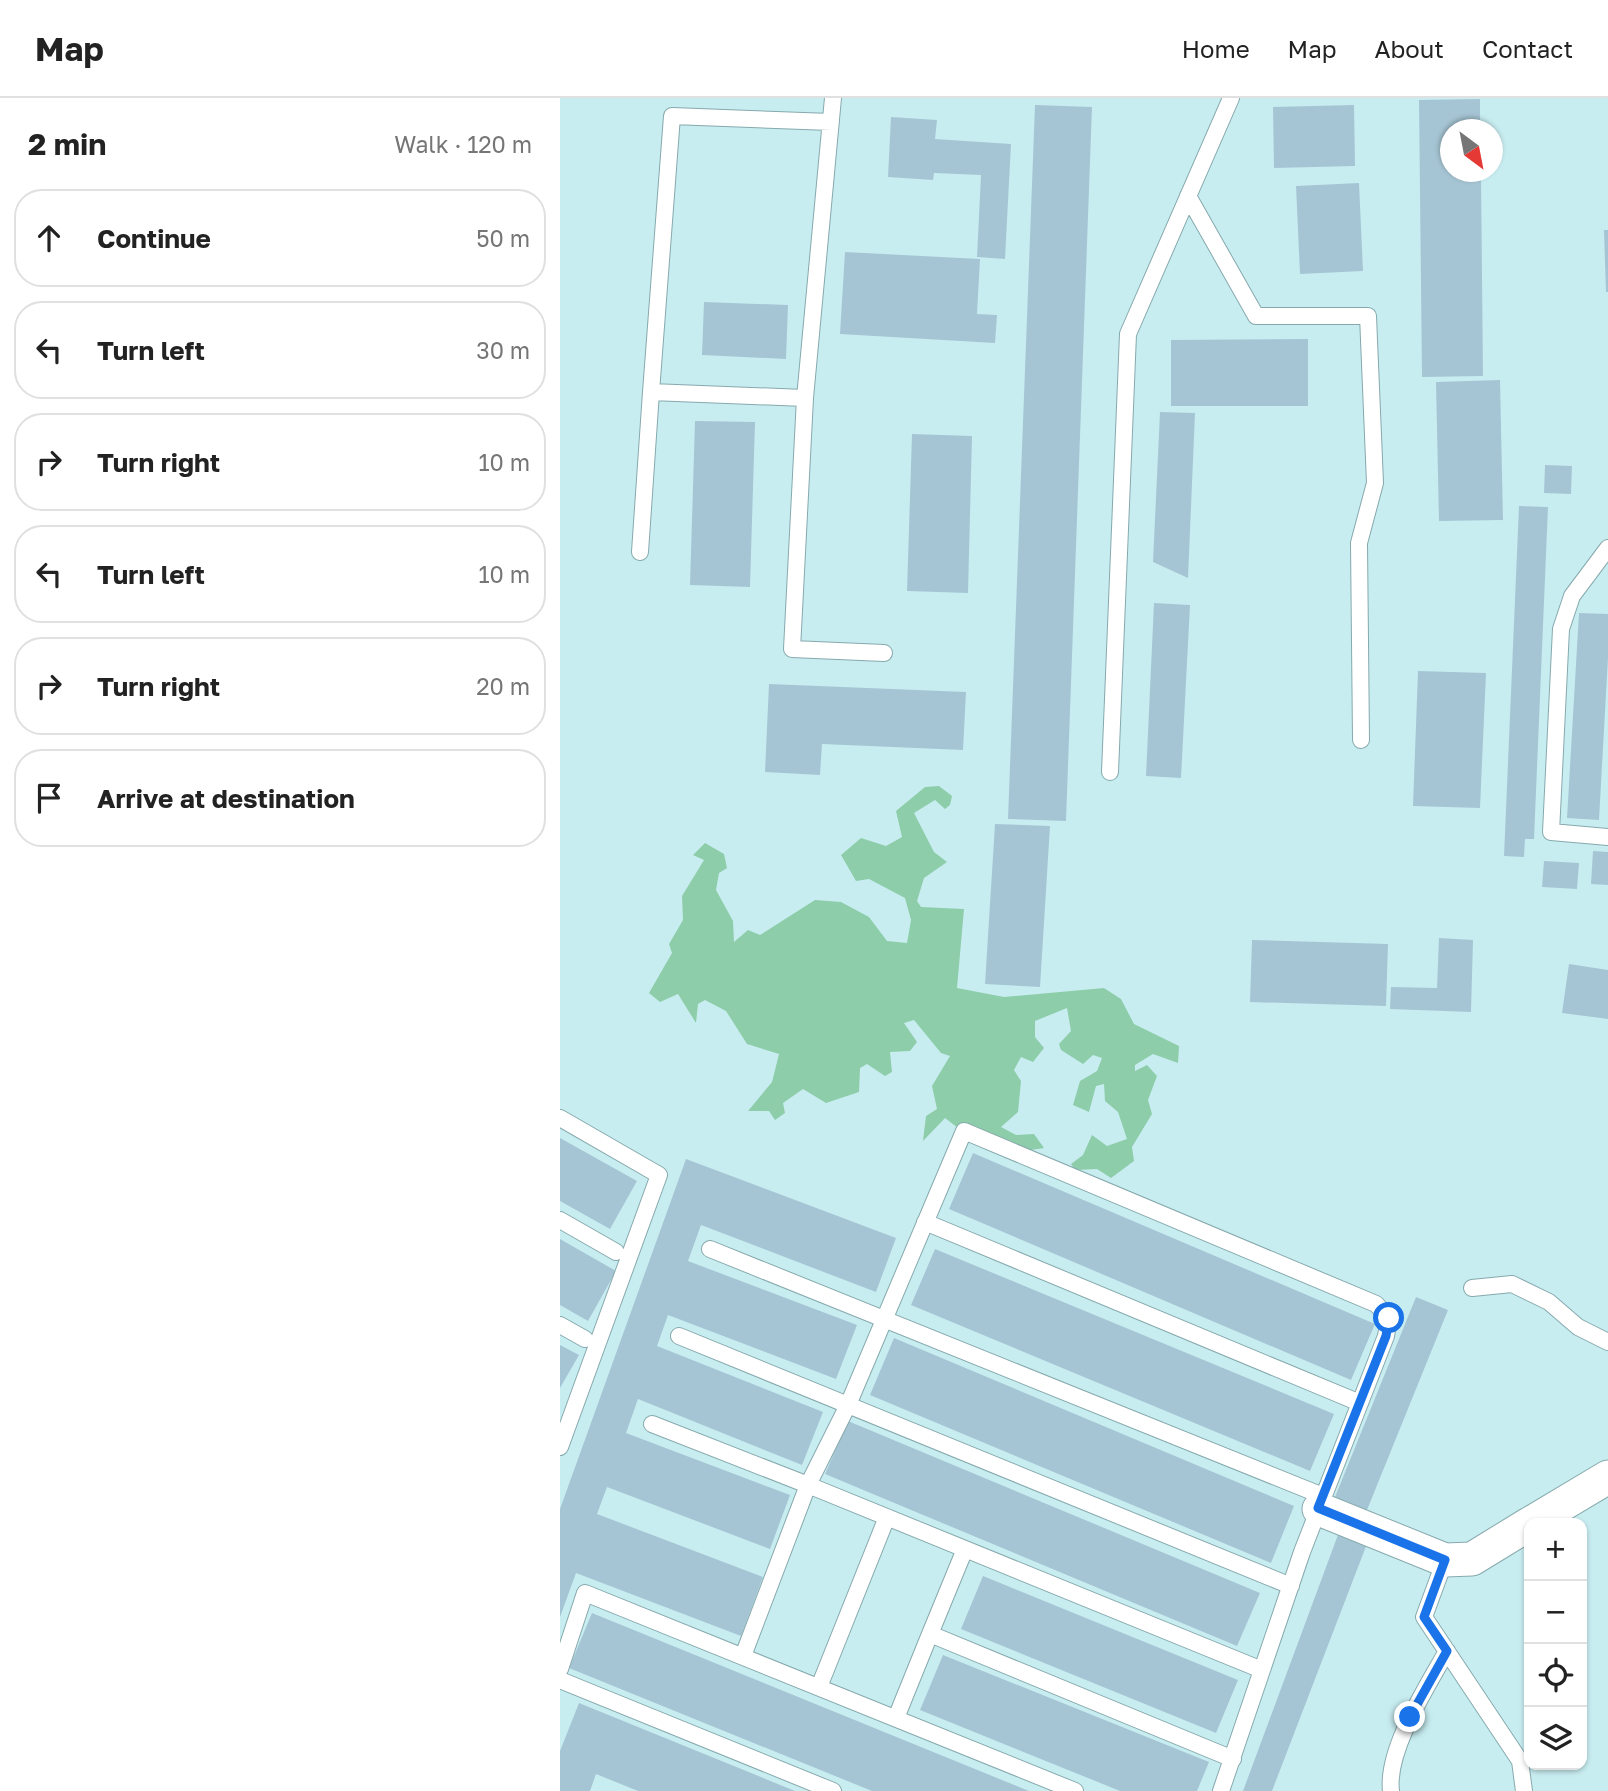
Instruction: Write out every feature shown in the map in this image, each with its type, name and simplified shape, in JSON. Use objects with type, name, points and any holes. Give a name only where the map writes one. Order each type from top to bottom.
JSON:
[{"type":"street","points":[[1540,1518],[1608,1477]]},
{"type":"street","points":[[1321,1502],[1445,1560],[1472,1559],[1524,1528]]},
{"type":"lane","points":[[833,98],[805,398],[792,649],[884,653]]},
{"type":"lane","points":[[1110,772],[1128,334],[1231,98]]},
{"type":"lane","points":[[640,552],[672,116],[831,122]]},
{"type":"lane","points":[[1188,197],[1256,316],[1368,316],[1375,483],[1359,543],[1361,740]]},
{"type":"lane","points":[[651,392],[805,398]]},
{"type":"lane","points":[[1608,548],[1572,596],[1561,629],[1552,832],[1608,837]]},
{"type":"lane","points":[[560,1118],[659,1175],[560,1447]]},
{"type":"lane","points":[[743,1656],[808,1485],[848,1405],[964,1131],[1376,1304],[1389,1318],[1386,1336],[1321,1502],[1221,1791]]},
{"type":"lane","points":[[560,1220],[616,1252]]},
{"type":"lane","points":[[925,1222],[1360,1403]]},
{"type":"lane","points":[[710,1249],[1321,1502]]},
{"type":"lane","points":[[1472,1288],[1512,1284],[1549,1302],[1578,1327],[1608,1342]]},
{"type":"lane","points":[[560,1325],[585,1339]]},
{"type":"lane","points":[[679,1336],[1291,1586]]},
{"type":"lane","points":[[652,1424],[1262,1670]]},
{"type":"lane","points":[[819,1687],[887,1517]]},
{"type":"lane","points":[[896,1718],[965,1549]]},
{"type":"lane","points":[[1445,1560],[1424,1617],[1520,1761],[1524,1791]]},
{"type":"lane","points":[[560,1669],[585,1593],[1075,1791]]},
{"type":"lane","points":[[930,1634],[1233,1759]]},
{"type":"lane","points":[[1391,1791],[1389,1777],[1410,1717],[1447,1651]]},
{"type":"lane","points":[[560,1680],[833,1791]]},
{"type":"green space","points":[[939,786],[952,796],[950,805],[945,809],[935,800],[914,813],[934,852],[947,862],[924,878],[917,901],[921,907],[964,909],[957,988],[1004,997],[1104,988],[1121,999],[1134,1024],[1179,1046],[1178,1063],[1153,1054],[1135,1065],[1135,1071],[1147,1065],[1157,1076],[1148,1100],[1152,1114],[1132,1147],[1134,1161],[1111,1178],[1097,1169],[1075,1170],[1071,1164],[1083,1155],[1092,1135],[1107,1146],[1127,1139],[1118,1112],[1105,1101],[1104,1084],[1096,1086],[1089,1112],[1073,1105],[1080,1081],[1097,1071],[1102,1058],[1093,1055],[1083,1064],[1061,1050],[1059,1044],[1071,1031],[1067,1008],[1035,1021],[1035,1037],[1044,1048],[1033,1062],[1021,1057],[1014,1070],[1021,1081],[1018,1112],[1001,1127],[1016,1135],[1034,1134],[1044,1148],[1024,1151],[962,1131],[945,1118],[923,1141],[926,1116],[937,1109],[932,1086],[950,1056],[941,1053],[914,1020],[904,1023],[917,1042],[910,1051],[890,1052],[892,1072],[885,1076],[867,1064],[860,1068],[859,1092],[826,1103],[803,1089],[783,1103],[785,1113],[775,1120],[769,1111],[748,1111],[772,1082],[779,1054],[747,1044],[726,1011],[705,1000],[698,1004],[696,1023],[678,994],[660,1002],[649,993],[672,953],[669,944],[683,920],[682,896],[704,860],[693,855],[705,843],[724,854],[727,868],[719,873],[716,890],[733,921],[734,942],[748,930],[760,935],[815,900],[841,902],[869,917],[887,941],[907,943],[911,920],[905,898],[869,879],[856,881],[841,855],[861,838],[886,846],[902,837],[896,811],[925,787]]},
{"type":"building","points":[[1480,99],[1480,119],[1440,119],[1440,182],[1481,182],[1483,376],[1422,377],[1419,100]]},
{"type":"building","points":[[1035,105],[1092,107],[1066,821],[1008,819]]},
{"type":"building","points":[[1354,105],[1355,166],[1274,168],[1273,107]]},
{"type":"building","points":[[891,117],[937,120],[935,139],[1011,144],[1005,259],[977,257],[981,175],[934,173],[933,180],[888,177]]},
{"type":"building","points":[[1359,183],[1363,271],[1300,274],[1296,186]]},
{"type":"building","points":[[1604,230],[1608,230],[1608,292],[1606,292]]},
{"type":"building","points":[[845,252],[980,259],[977,314],[997,315],[995,343],[840,334]]},
{"type":"building","points":[[704,302],[788,305],[786,359],[702,355]]},
{"type":"building","points":[[1308,339],[1308,406],[1171,406],[1171,340]]},
{"type":"building","points":[[1500,380],[1503,520],[1439,521],[1436,382]]},
{"type":"building","points":[[1160,412],[1195,413],[1188,578],[1153,562]]},
{"type":"building","points":[[695,421],[755,422],[750,587],[690,585]]},
{"type":"building","points":[[912,434],[972,436],[968,593],[907,591]]},
{"type":"building","points":[[1545,465],[1572,466],[1571,494],[1544,493]]},
{"type":"building","points":[[1519,506],[1548,507],[1534,839],[1525,839],[1524,857],[1504,856]]},
{"type":"building","points":[[1154,603],[1190,605],[1181,778],[1146,776]]},
{"type":"building","points":[[1579,613],[1608,614],[1599,820],[1567,818]]},
{"type":"building","points":[[1418,671],[1486,673],[1480,808],[1413,806]]},
{"type":"building","points":[[769,684],[966,692],[963,750],[822,744],[820,775],[765,772]]},
{"type":"building","points":[[995,824],[1050,826],[1040,987],[985,984]]},
{"type":"building","points":[[1593,851],[1608,852],[1608,885],[1591,884]]},
{"type":"building","points":[[1544,861],[1579,863],[1577,889],[1542,887]]},
{"type":"building","points":[[1439,938],[1473,940],[1471,1012],[1390,1009],[1391,987],[1437,988]]},
{"type":"building","points":[[1252,940],[1388,944],[1386,1006],[1250,1002]]},
{"type":"building","points":[[1569,964],[1608,970],[1608,1019],[1562,1013]]},
{"type":"building","points":[[560,1138],[637,1181],[610,1229],[560,1201]]},
{"type":"building","points":[[973,1153],[1375,1324],[1351,1380],[949,1209]]},
{"type":"building","points":[[686,1159],[896,1238],[876,1292],[701,1225],[688,1261],[857,1325],[836,1379],[668,1315],[657,1346],[823,1412],[802,1465],[638,1399],[626,1433],[790,1495],[770,1549],[607,1487],[597,1514],[763,1577],[741,1636],[576,1573],[560,1617],[560,1509]]},
{"type":"building","points":[[560,1239],[616,1271],[588,1321],[560,1305]]},
{"type":"building","points":[[935,1249],[1334,1414],[1310,1471],[911,1305]]},
{"type":"building","points":[[1416,1297],[1448,1310],[1367,1510],[1335,1497]]},
{"type":"building","points":[[894,1338],[1294,1506],[1271,1563],[870,1395]]},
{"type":"building","points":[[560,1345],[579,1355],[560,1388]]},
{"type":"building","points":[[848,1421],[1260,1593],[1237,1646],[825,1474]]},
{"type":"building","points":[[1342,1524],[1370,1536],[1272,1791],[1243,1791]]},
{"type":"building","points":[[983,1576],[1238,1680],[1216,1733],[961,1629]]},
{"type":"building","points":[[592,1613],[1029,1791],[872,1791],[569,1668]]},
{"type":"building","points":[[943,1655],[1209,1762],[1197,1791],[1120,1791],[920,1710]]},
{"type":"building","points":[[579,1703],[795,1791],[638,1791],[596,1774],[590,1791],[560,1791],[560,1751]]},
{"type":"route","points":[[1389,1318],[1386,1336],[1318,1508],[1445,1560],[1424,1617],[1447,1651],[1410,1717]]}]
